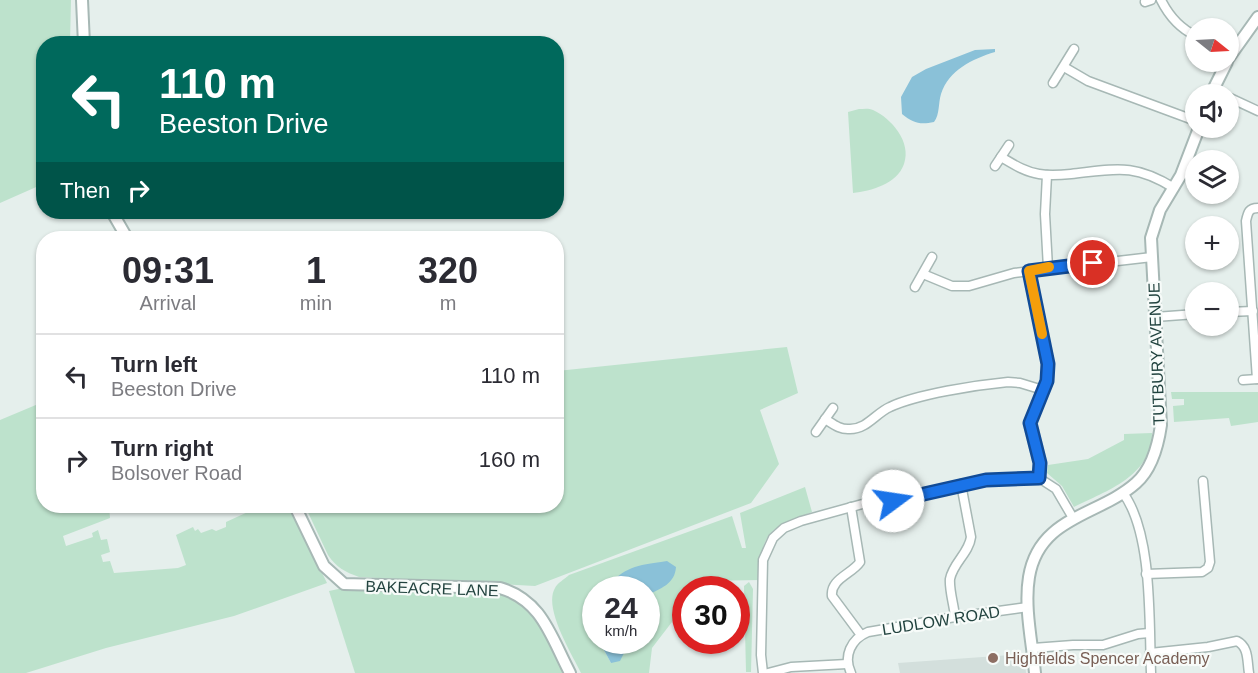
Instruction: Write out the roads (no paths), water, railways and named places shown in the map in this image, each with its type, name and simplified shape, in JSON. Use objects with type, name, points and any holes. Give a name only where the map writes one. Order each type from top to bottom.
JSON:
[{"type":"street","points":[[82,0],[84,36]]},
{"type":"street","points":[[1161,0],[1166,12],[1185,29]]},
{"type":"street","points":[[1239,43],[1258,17]]},
{"type":"street","points":[[1053,83],[1074,48]]},
{"type":"street","points":[[1064,67],[1088,81],[1185,117]]},
{"type":"street","points":[[1239,102],[1258,111]]},
{"type":"street","name":"TUTBURY AVENUE","points":[[1035,673],[1028,607],[1029,576],[1041,546],[1054,532],[1073,518],[1123,493],[1137,482],[1153,459],[1161,425],[1152,238],[1160,210],[1187,162],[1195,138]]},
{"type":"street","points":[[995,166],[1009,145]]},
{"type":"street","points":[[1001,157],[1023,169],[1047,175],[1125,169],[1149,174],[1174,188]]},
{"type":"street","points":[[1047,175],[1045,204],[1048,268]]},
{"type":"street","points":[[1243,380],[1258,380],[1246,221],[1248,212],[1258,207]]},
{"type":"street","points":[[915,287],[932,257]]},
{"type":"street","points":[[923,274],[952,286],[969,286],[1014,273],[1152,257]]},
{"type":"street","points":[[1029,271],[1048,364],[1043,390],[1030,423],[1040,463],[1039,478]]},
{"type":"street","points":[[1239,312],[1253,311]]},
{"type":"street","points":[[1155,317],[1185,315]]},
{"type":"street","points":[[825,419],[842,429],[852,429],[868,423],[891,406],[930,395],[1008,382],[1043,390]]},
{"type":"street","points":[[816,432],[833,408]]},
{"type":"street","points":[[763,673],[761,664],[763,560],[773,538],[784,528],[851,507],[893,501],[961,484],[986,480],[1039,478],[1056,489],[1073,518]]},
{"type":"street","points":[[1146,574],[1202,572],[1208,568],[1210,562],[1203,481]]},
{"type":"street","points":[[956,617],[950,581],[970,544],[971,537],[961,484]]},
{"type":"street","points":[[1123,493],[1132,504],[1138,520],[1146,574],[1151,673]]},
{"type":"street","points":[[851,507],[860,562],[831,589],[832,596],[861,635]]},
{"type":"street","name":"BAKEACRE LANE","points":[[298,513],[324,566],[344,584],[500,588],[520,595],[535,607],[570,673]]},
{"type":"street","name":"LUDLOW ROAD","points":[[849,669],[848,654],[852,645],[861,635],[868,632],[1028,607]]},
{"type":"street","points":[[1033,648],[1103,645],[1138,634],[1149,633]]},
{"type":"street","points":[[1150,654],[1237,641],[1246,649],[1249,673]]},
{"type":"street","points":[[768,673],[791,667],[849,669]]},
{"type":"water","points":[[995,49],[995,52],[962,67],[950,78],[941,94],[934,122],[917,122],[902,114],[901,97],[912,77],[926,69],[975,50]]},
{"type":"water","points":[[667,561],[676,567],[675,573],[670,582],[660,588],[660,576],[619,576],[625,571],[646,564]]},
{"type":"water","points":[[606,654],[624,654],[620,661],[611,663]]},
{"type":"place","name":"Highfields Spencer Academy","points":[[993,658]]}]
